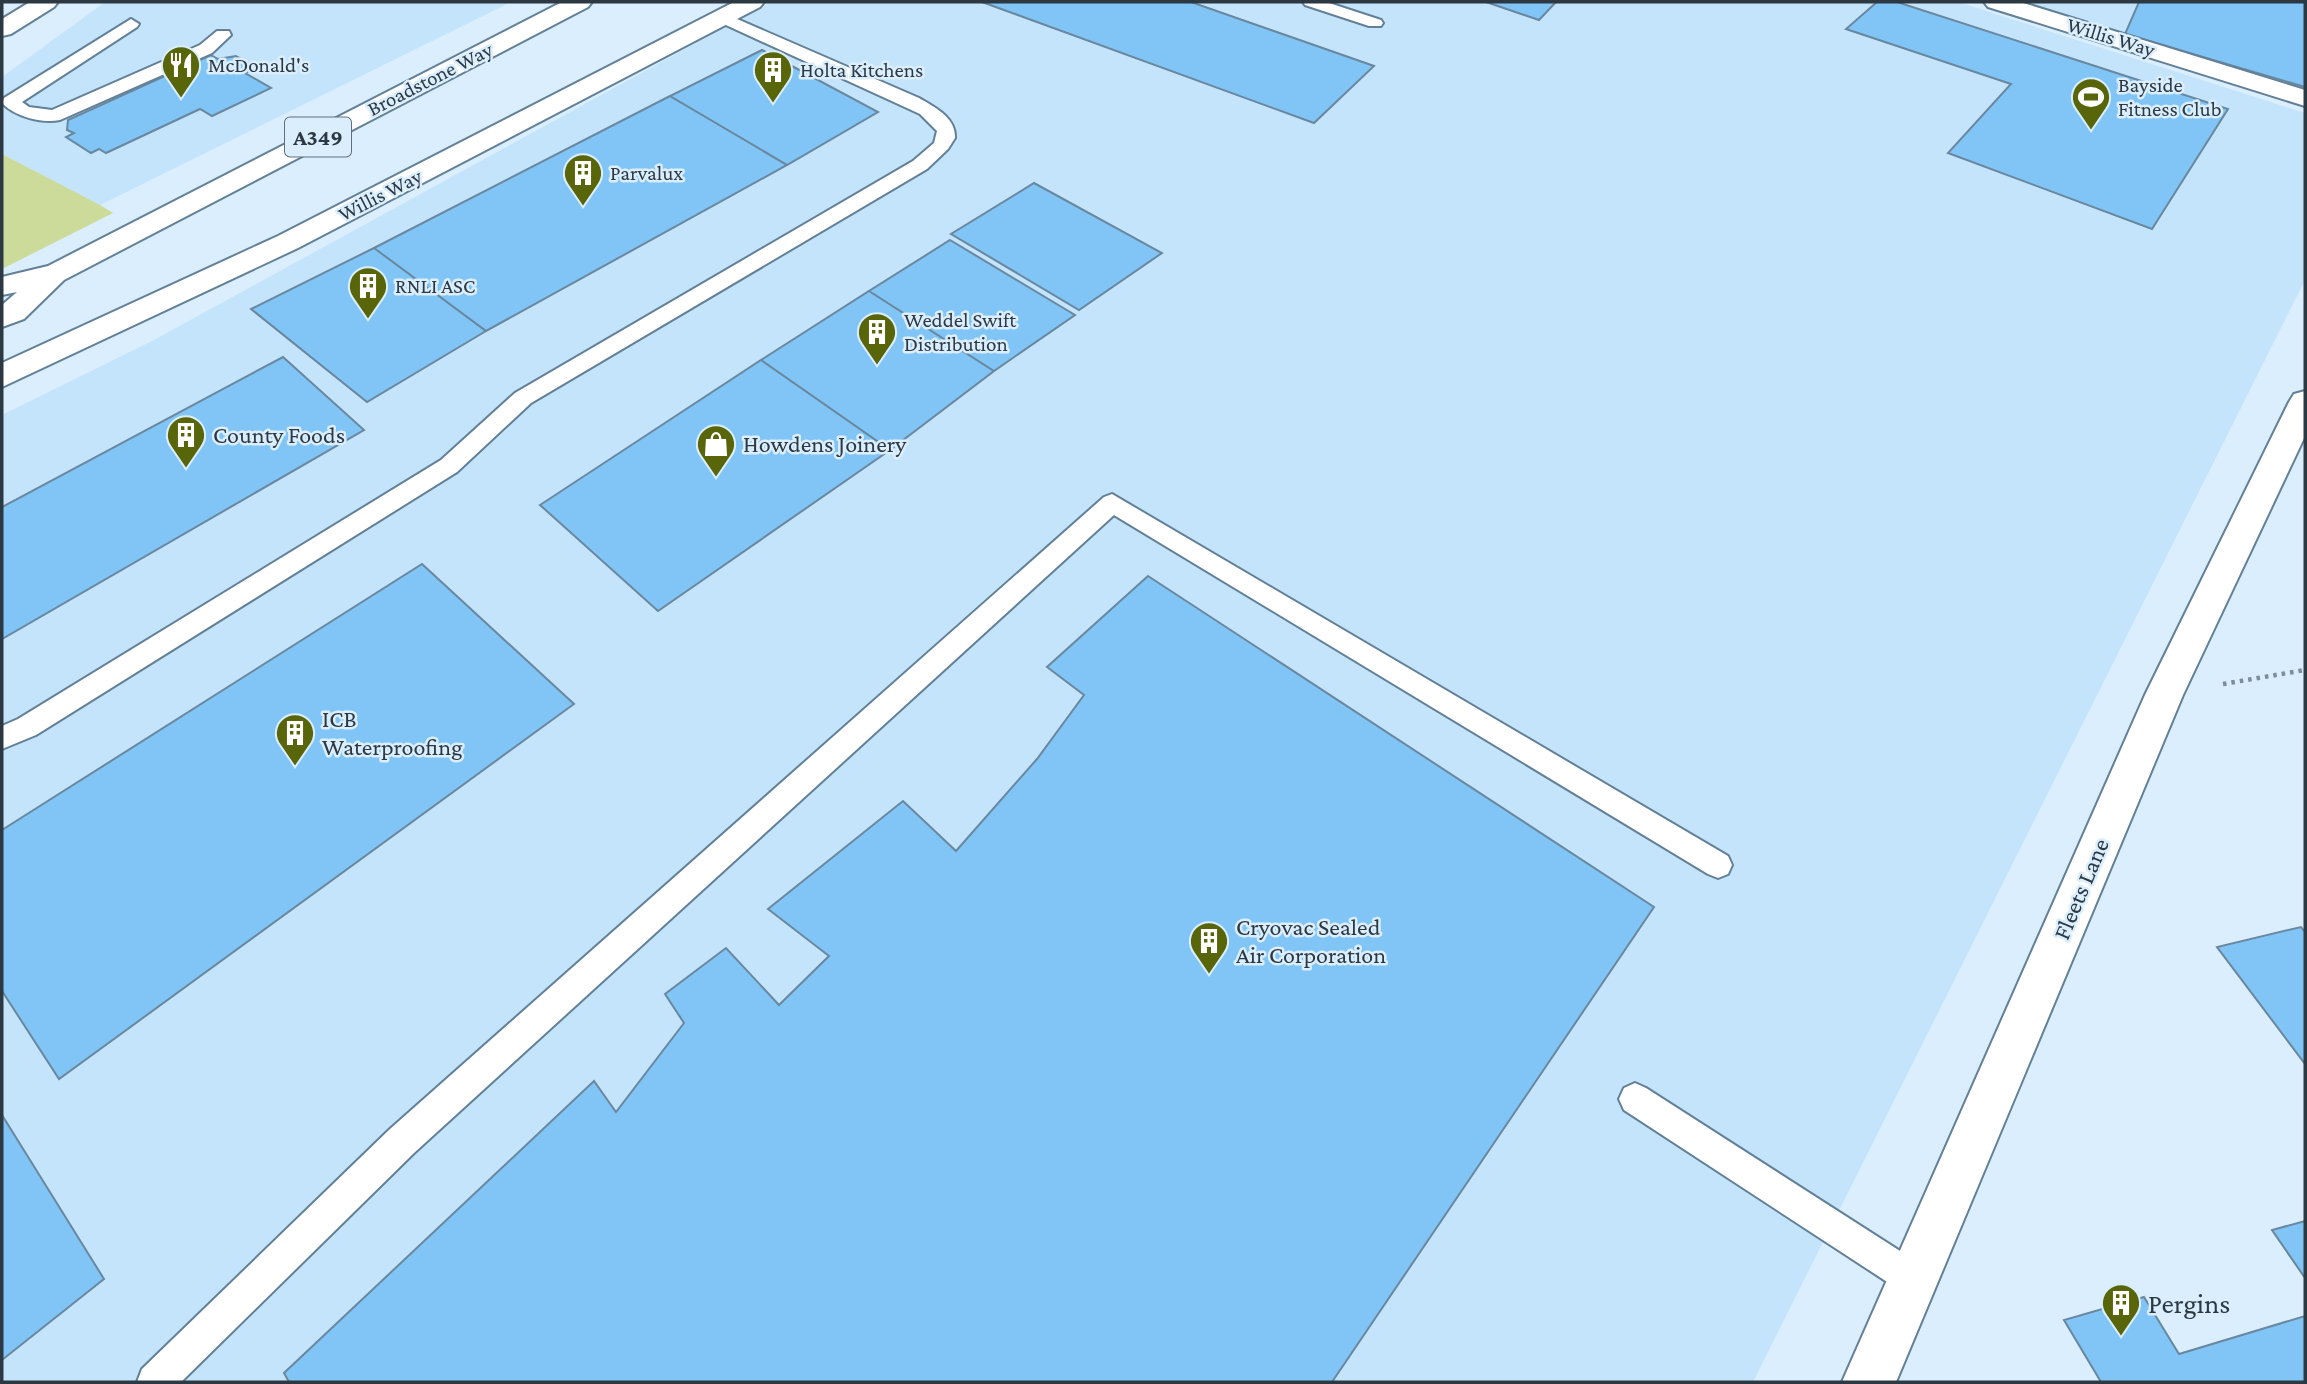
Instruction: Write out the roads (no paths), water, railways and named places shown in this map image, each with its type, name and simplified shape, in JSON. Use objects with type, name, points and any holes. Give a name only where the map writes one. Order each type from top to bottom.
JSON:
[{"type":"main road","points":[[2,29],[46,2]]},
{"type":"main road","name":"Broadstone Way","points":[[2,286],[57,272],[580,2]]},
{"type":"main road","name":"Willis Way","points":[[2,376],[288,242],[752,2]]},
{"type":"main road","name":"Willis Way","points":[[1997,2],[2305,98]]},
{"type":"main road","name":"Broadstone Way","points":[[2,317],[13,312],[57,272]]},
{"type":"main road","name":"Fleets Lane","points":[[1869,1382],[2164,695],[2305,402]]},
{"type":"lane","points":[[1311,2],[1375,23]]},
{"type":"lane","points":[[2,738],[27,727],[449,466],[523,398],[908,172],[939,151],[946,138],[945,125],[939,116],[913,102],[721,18]]},
{"type":"lane","points":[[131,24],[10,102],[24,111],[54,116],[206,49],[223,35]]},
{"type":"lane","points":[[155,1382],[402,1141],[1112,503],[1718,865]]},
{"type":"lane","points":[[1635,1099],[1913,1279]]},
{"type":"place","name":"McDonald's","points":[[181,99]]},
{"type":"place","name":"Holta Kitchens","points":[[773,104]]},
{"type":"place","name":"Bayside Fitness Club","points":[[2091,131]]},
{"type":"place","name":"Parvalux","points":[[583,207]]},
{"type":"place","name":"RNLI ASC","points":[[368,320]]},
{"type":"place","name":"Weddel Swift Distribution","points":[[877,366]]},
{"type":"place","name":"County Foods","points":[[186,469]]},
{"type":"place","name":"Howdens Joinery","points":[[716,478]]},
{"type":"place","name":"ICB Waterproofing","points":[[295,767]]},
{"type":"place","name":"Cryovac Sealed Air Corporation","points":[[1209,975]]},
{"type":"place","name":"Pergins","points":[[2121,1337]]}]
